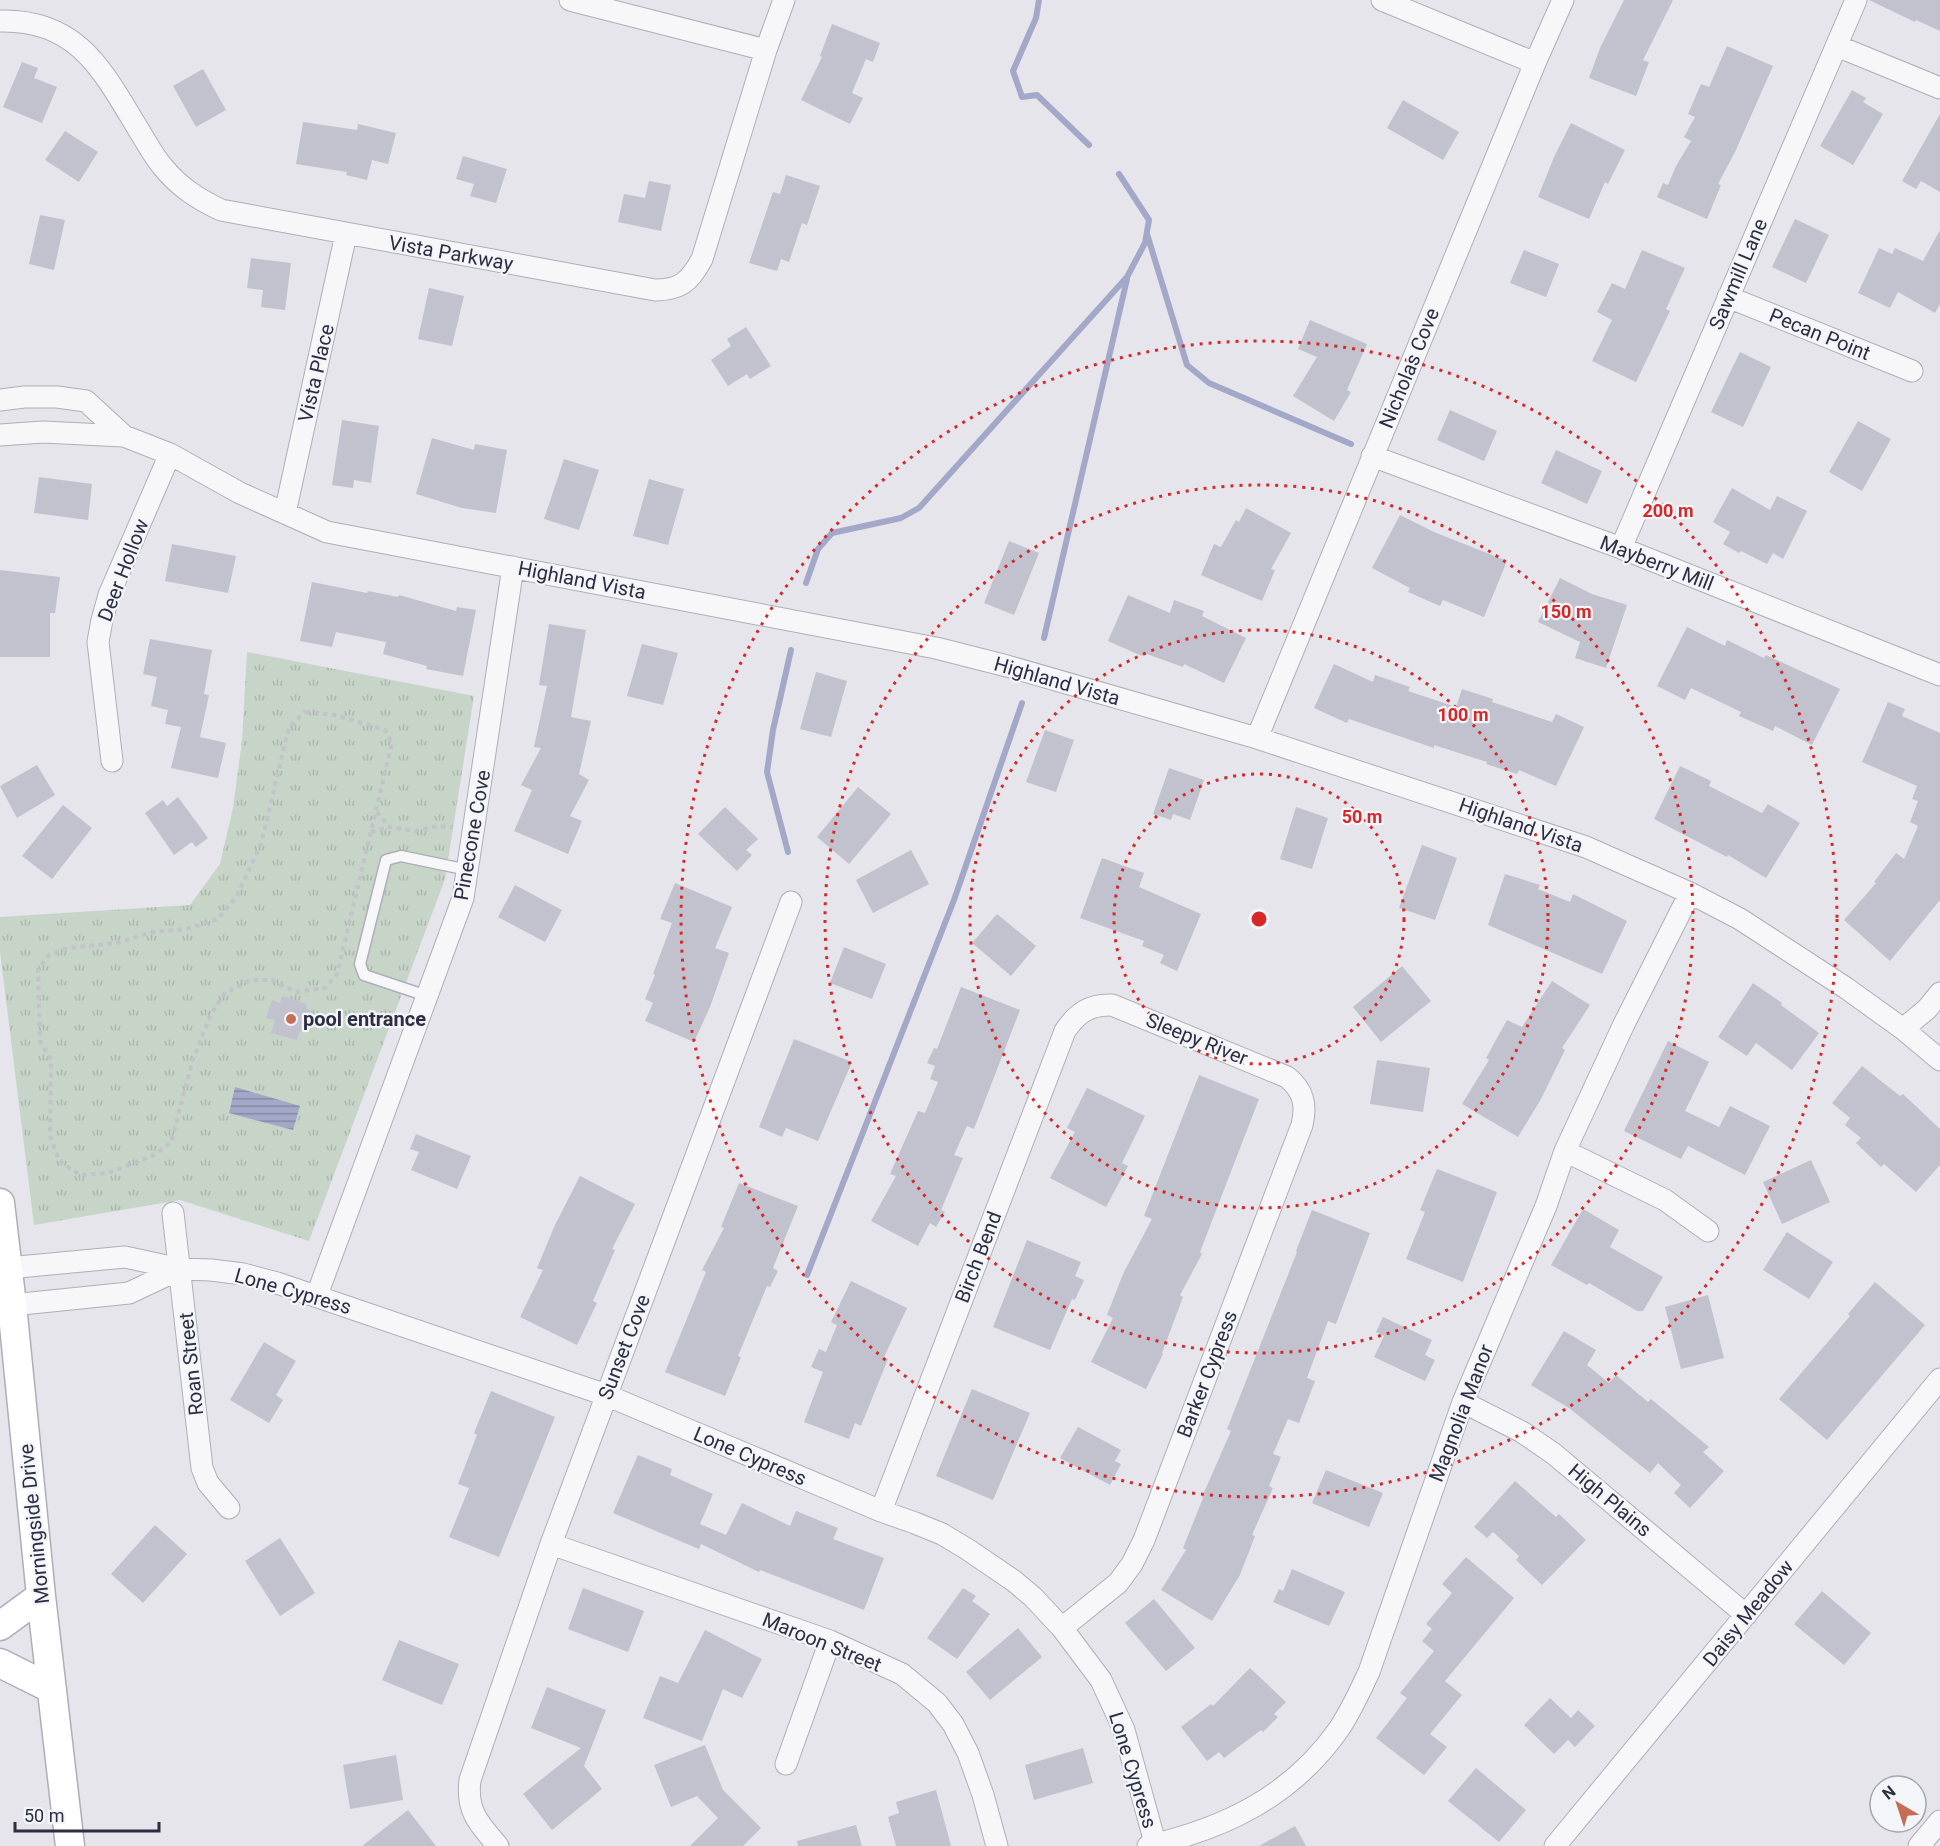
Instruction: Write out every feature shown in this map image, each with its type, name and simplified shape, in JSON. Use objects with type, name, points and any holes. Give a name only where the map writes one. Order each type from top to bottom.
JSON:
[{"type":"street","points":[[570,0],[766,50]]},
{"type":"street","name":"Vista Parkway","points":[[0,21],[39,24],[78,44],[111,86],[161,166],[177,183],[199,200],[221,210],[655,290],[669,290],[683,284],[695,272],[702,258],[766,50],[784,0]]},
{"type":"street","points":[[1382,0],[1535,63]]},
{"type":"street","name":"Nicholas Cove","points":[[1257,738],[1563,0]]},
{"type":"street","name":"Sawmill Lane","points":[[1621,548],[1856,0]]},
{"type":"street","points":[[1837,46],[1940,88]]},
{"type":"street","name":"Vista Place","points":[[285,513],[346,234]]},
{"type":"street","name":"Pecan Point","points":[[1728,297],[1912,371]]},
{"type":"street","name":"Highland Vista","points":[[0,400],[35,397],[86,400],[124,436]]},
{"type":"street","name":"Highland Vista","points":[[0,435],[44,432],[124,436],[170,454],[240,493],[327,532],[936,648],[1007,666],[1257,738],[1586,847],[1690,894],[1740,919],[1846,988],[1903,1029],[1940,1060]]},
{"type":"street","name":"Deer Hollow","points":[[112,761],[98,642],[102,620],[109,595],[170,454]]},
{"type":"street","name":"Mayberry Mill","points":[[1372,456],[1621,548],[1940,675]]},
{"type":"street","name":"Pinecone Cove","points":[[317,1295],[456,919],[468,870],[513,567]]},
{"type":"street","name":"Magnolia Manor","points":[[1154,1845],[1229,1820],[1256,1807],[1301,1772],[1339,1728],[1369,1672],[1463,1402],[1546,1206],[1565,1151],[1624,1024],[1690,894]]},
{"type":"street","name":"Sunset Cove","points":[[498,1846],[477,1818],[468,1796],[470,1780],[551,1544],[791,902]]},
{"type":"street","points":[[1903,1029],[1940,993]]},
{"type":"street","name":"Sleepy River","points":[[1085,1010],[1098,1004],[1112,1005],[1278,1072],[1294,1083],[1301,1093]]},
{"type":"street","name":"Birch Bend","points":[[881,1511],[1065,1030],[1073,1018],[1085,1010]]},
{"type":"street","name":"Barker Cypress","points":[[1062,1628],[1118,1583],[1132,1564],[1144,1540],[1302,1125],[1305,1113],[1301,1093]]},
{"type":"street","points":[[1565,1151],[1665,1200],[1708,1231]]},
{"type":"street","name":"Morningside Drive","points":[[0,1203],[70,1846]]},
{"type":"street","name":"Roan Street","points":[[173,1213],[202,1468],[213,1489],[229,1508]]},
{"type":"street","name":"Lone Cypress","points":[[8,1268],[125,1257],[180,1269],[243,1274],[317,1295],[606,1395],[881,1511],[942,1534],[1021,1586],[1062,1628],[1084,1656],[1113,1703],[1134,1762],[1154,1845]]},
{"type":"street","name":"Lone Cypress","points":[[12,1305],[129,1293],[180,1269]]},
{"type":"street","name":"Daisy Meadow","points":[[1555,1846],[1940,1379]]},
{"type":"street","name":"High Plains","points":[[1463,1402],[1522,1432],[1554,1454],[1746,1615]]},
{"type":"street","name":"Maroon Street","points":[[551,1544],[830,1641],[902,1674],[937,1703],[953,1724],[968,1753],[983,1795],[997,1846]]},
{"type":"street","points":[[0,1626],[41,1596]]},
{"type":"street","points":[[786,1764],[830,1641]]},
{"type":"street","points":[[0,1663],[52,1689]]},
{"type":"street","points":[[1919,1846],[1940,1821]]},
{"type":"lane","points":[[427,996],[364,975],[360,964],[386,860],[401,855],[468,870]]},
{"type":"path","points":[[305,712],[335,715],[385,730],[392,743],[371,832],[337,974],[325,988],[296,992],[272,980],[251,980],[225,993],[211,1014],[193,1059],[171,1142],[154,1155],[108,1173],[80,1175],[59,1161],[50,1135],[51,1060],[40,1041],[38,969],[49,955],[68,948],[117,943],[152,932],[186,929],[218,919],[237,896],[261,844],[289,727],[305,712]]},
{"type":"path","points":[[376,811],[389,827]]},
{"type":"path","points":[[371,832],[389,827],[415,831],[438,826],[453,827]]},
{"type":"green space","points":[[247,652],[474,696],[445,879],[309,1241],[180,1200],[34,1225],[0,952],[0,917],[190,905],[220,864],[233,808],[242,741]]},
{"type":"water","points":[[235,1087],[300,1106],[293,1130],[229,1113]]},
{"type":"building","points":[[1624,0],[1673,0],[1643,60],[1649,62],[1636,96],[1589,78],[1600,48]]},
{"type":"building","points":[[1869,0],[1940,0],[1940,31],[1916,20],[1915,22]]},
{"type":"building","points":[[832,24],[880,43],[873,62],[866,59],[852,93],[863,98],[850,124],[801,100],[822,57],[820,56]]},
{"type":"building","points":[[1727,46],[1773,66],[1735,152],[1718,184],[1721,185],[1707,219],[1657,197],[1663,183],[1668,185],[1691,141],[1684,137],[1695,117],[1688,114],[1701,84],[1709,87]]},
{"type":"building","points":[[22,62],[38,68],[34,78],[57,87],[42,123],[3,107]]},
{"type":"building","points":[[203,69],[226,110],[196,127],[173,86]]},
{"type":"building","points":[[1852,90],[1866,98],[1863,102],[1883,114],[1853,165],[1820,146]]},
{"type":"building","points":[[1403,100],[1459,132],[1443,160],[1387,128]]},
{"type":"building","points":[[1940,114],[1940,192],[1921,181],[1916,189],[1902,181]]},
{"type":"building","points":[[303,122],[357,130],[358,124],[396,133],[388,164],[372,160],[367,180],[346,175],[347,172],[296,164]]},
{"type":"building","points":[[1571,123],[1625,150],[1608,184],[1605,182],[1589,219],[1538,197]]},
{"type":"building","points":[[65,131],[98,152],[79,182],[45,160]]},
{"type":"building","points":[[463,156],[507,169],[496,203],[470,196],[474,184],[456,179]]},
{"type":"building","points":[[786,175],[820,186],[807,225],[802,223],[789,262],[781,259],[777,271],[749,263],[773,192],[780,194]]},
{"type":"building","points":[[649,181],[671,185],[661,231],[618,222],[624,194],[645,198]]},
{"type":"building","points":[[40,215],[65,220],[54,270],[29,264]]},
{"type":"building","points":[[1795,219],[1829,235],[1806,283],[1772,267]]},
{"type":"building","points":[[1940,230],[1940,304],[1935,313],[1898,292],[1890,308],[1858,293],[1879,248],[1892,254],[1895,248],[1923,261]]},
{"type":"building","points":[[1524,250],[1559,264],[1546,297],[1510,283]]},
{"type":"building","points":[[1642,250],[1685,268],[1666,309],[1670,311],[1636,382],[1592,361],[1612,320],[1597,312],[1612,283],[1625,289]]},
{"type":"building","points":[[251,258],[291,263],[285,310],[261,307],[263,290],[247,288]]},
{"type":"building","points":[[429,288],[464,296],[452,346],[418,339]]},
{"type":"building","points":[[1310,320],[1367,344],[1347,390],[1351,392],[1334,421],[1293,396],[1317,357],[1298,349]]},
{"type":"building","points":[[746,327],[771,366],[750,379],[747,374],[728,386],[711,360],[731,346],[727,339]]},
{"type":"building","points":[[1740,352],[1771,367],[1743,427],[1711,412]]},
{"type":"building","points":[[1450,410],[1497,431],[1484,461],[1437,440]]},
{"type":"building","points":[[342,420],[379,426],[371,483],[354,480],[353,488],[332,485]]},
{"type":"building","points":[[1858,421],[1891,439],[1862,491],[1829,472]]},
{"type":"building","points":[[432,438],[474,450],[475,444],[507,450],[496,513],[462,508],[416,494]]},
{"type":"building","points":[[1556,450],[1602,471],[1587,504],[1541,483]]},
{"type":"building","points":[[564,459],[599,470],[579,530],[544,519]]},
{"type":"building","points":[[39,477],[92,484],[88,520],[34,513]]},
{"type":"building","points":[[649,479],[684,489],[668,545],[633,536]]},
{"type":"building","points":[[1732,488],[1770,510],[1777,496],[1807,511],[1783,559],[1773,553],[1767,564],[1723,544],[1730,532],[1713,522]]},
{"type":"building","points":[[1246,508],[1291,533],[1271,569],[1275,570],[1262,601],[1201,575],[1214,544],[1221,547],[1236,520],[1239,522]]},
{"type":"building","points":[[1400,515],[1434,532],[1507,561],[1484,617],[1443,600],[1440,606],[1408,592],[1410,588],[1372,568]]},
{"type":"building","points":[[1009,541],[1039,553],[1014,615],[984,603]]},
{"type":"building","points":[[172,544],[236,556],[228,593],[165,581]]},
{"type":"building","points":[[0,570],[60,577],[55,613],[50,613],[50,657],[0,657]]},
{"type":"building","points":[[1560,578],[1592,594],[1627,605],[1606,668],[1575,658],[1580,642],[1538,622]]},
{"type":"building","points":[[312,582],[367,593],[368,591],[398,597],[399,595],[456,611],[457,607],[476,610],[463,676],[426,669],[427,666],[383,654],[386,642],[336,632],[332,647],[300,641]]},
{"type":"building","points":[[1128,595],[1170,613],[1174,600],[1204,611],[1202,616],[1246,638],[1224,683],[1184,664],[1183,667],[1144,653],[1142,656],[1108,641]]},
{"type":"building","points":[[549,624],[586,630],[571,717],[591,721],[579,774],[589,780],[570,816],[582,821],[568,854],[514,831],[532,790],[521,785],[541,748],[534,747],[547,686],[539,685]]},
{"type":"building","points":[[1687,627],[1725,646],[1727,640],[1764,658],[1766,655],[1840,689],[1812,745],[1775,726],[1773,731],[1739,716],[1741,712],[1691,688],[1685,700],[1657,686]]},
{"type":"building","points":[[150,639],[212,650],[204,694],[209,695],[200,737],[226,743],[218,778],[171,768],[181,727],[165,724],[168,710],[151,706],[157,677],[143,674]]},
{"type":"building","points":[[642,644],[678,653],[663,705],[627,696]]},
{"type":"building","points":[[1334,664],[1373,682],[1375,675],[1410,687],[1408,691],[1456,707],[1462,689],[1493,699],[1492,702],[1552,722],[1556,714],[1584,727],[1556,786],[1519,770],[1517,774],[1486,764],[1487,762],[1434,745],[1434,748],[1349,719],[1347,723],[1314,708]]},
{"type":"building","points":[[816,672],[847,681],[831,737],[800,729]]},
{"type":"building","points":[[1888,702],[1905,709],[1902,716],[1940,733],[1940,900],[1890,961],[1844,920],[1876,883],[1874,882],[1896,853],[1904,859],[1918,826],[1910,822],[1918,801],[1912,799],[1917,786],[1862,762]]},
{"type":"building","points":[[1045,730],[1074,740],[1056,792],[1026,782]]},
{"type":"building","points":[[37,765],[55,795],[17,818],[0,786]]},
{"type":"building","points":[[1680,766],[1711,781],[1709,786],[1762,813],[1768,804],[1800,823],[1766,878],[1728,855],[1727,857],[1654,819]]},
{"type":"building","points":[[1169,768],[1204,780],[1190,820],[1173,814],[1171,820],[1153,814]]},
{"type":"building","points":[[858,787],[891,814],[849,864],[817,837]]},
{"type":"building","points":[[178,797],[208,838],[196,847],[192,842],[174,855],[145,813],[163,800],[167,806]]},
{"type":"building","points":[[63,805],[92,828],[52,879],[22,856]]},
{"type":"building","points":[[725,807],[758,839],[746,850],[752,855],[737,871],[698,834]]},
{"type":"building","points":[[1296,807],[1328,818],[1312,869],[1280,859]]},
{"type":"building","points":[[1422,845],[1457,858],[1435,920],[1399,908]]},
{"type":"building","points":[[911,850],[929,884],[873,913],[856,880]]},
{"type":"building","points":[[1102,858],[1144,873],[1139,887],[1201,914],[1177,971],[1160,963],[1164,955],[1142,946],[1144,941],[1080,918]]},
{"type":"building","points":[[1505,874],[1540,885],[1538,889],[1570,902],[1573,894],[1627,921],[1602,974],[1488,925]]},
{"type":"building","points":[[675,883],[732,907],[715,948],[729,953],[710,1007],[694,1042],[645,1021],[653,1003],[645,999],[672,923],[660,919]]},
{"type":"building","points":[[515,885],[562,910],[545,942],[498,917]]},
{"type":"building","points":[[997,914],[1036,946],[1011,976],[972,943]]},
{"type":"building","points":[[844,947],[886,964],[872,999],[830,983]]},
{"type":"building","points":[[1402,966],[1431,1001],[1381,1042],[1353,1007]]},
{"type":"building","points":[[1552,981],[1590,1005],[1562,1048],[1565,1050],[1541,1099],[1518,1137],[1462,1104],[1489,1060],[1486,1058],[1507,1020],[1522,1027]]},
{"type":"building","points":[[1753,983],[1819,1033],[1792,1070],[1756,1043],[1747,1056],[1718,1037]]},
{"type":"building","points":[[961,987],[1020,1010],[974,1129],[967,1126],[954,1155],[963,1158],[941,1210],[945,1212],[936,1227],[930,1223],[918,1246],[871,1221],[896,1176],[890,1174],[918,1111],[925,1113],[938,1082],[930,1079],[935,1066],[927,1063],[934,1048],[937,1049]]},
{"type":"building","name":"pool entrance","points":[[282,996],[307,1004],[306,1009],[314,1011],[307,1033],[300,1031],[297,1040],[271,1033],[275,1020],[266,1018],[272,1000],[280,1003]]},
{"type":"building","points":[[794,1039],[852,1062],[818,1141],[786,1128],[782,1137],[759,1127]]},
{"type":"building","points":[[1668,1041],[1709,1062],[1685,1111],[1719,1127],[1730,1106],[1770,1126],[1745,1175],[1688,1146],[1681,1159],[1624,1131]]},
{"type":"building","points":[[1377,1060],[1430,1068],[1423,1112],[1370,1104]]},
{"type":"building","points":[[1862,1066],[1900,1096],[1903,1094],[1940,1129],[1940,1165],[1916,1192],[1884,1164],[1881,1167],[1856,1143],[1861,1138],[1845,1125],[1850,1118],[1832,1103]]},
{"type":"building","points":[[1199,1075],[1259,1099],[1200,1252],[1202,1254],[1180,1295],[1183,1297],[1163,1354],[1146,1389],[1091,1362],[1113,1318],[1107,1315],[1123,1274],[1152,1219],[1144,1216]]},
{"type":"building","points":[[1087,1088],[1145,1116],[1122,1163],[1128,1166],[1106,1207],[1050,1178],[1075,1132],[1067,1128]]},
{"type":"building","points":[[416,1134],[471,1156],[457,1189],[411,1170],[419,1152],[410,1149]]},
{"type":"building","points":[[1811,1160],[1830,1202],[1782,1224],[1763,1182]]},
{"type":"building","points":[[1437,1169],[1497,1192],[1463,1282],[1406,1259],[1425,1212],[1420,1210]]},
{"type":"building","points":[[580,1176],[635,1204],[612,1249],[615,1250],[593,1301],[597,1303],[577,1345],[520,1317],[543,1270],[537,1268],[555,1225]]},
{"type":"building","points":[[739,1183],[798,1206],[773,1268],[778,1271],[770,1287],[767,1286],[738,1356],[741,1357],[725,1396],[665,1372],[706,1272],[702,1270],[724,1228],[721,1227]]},
{"type":"building","points":[[1583,1209],[1619,1230],[1610,1247],[1663,1277],[1643,1311],[1637,1311],[1589,1283],[1587,1285],[1551,1265]]},
{"type":"building","points":[[1312,1210],[1370,1233],[1336,1324],[1328,1321],[1307,1378],[1315,1381],[1299,1423],[1288,1419],[1273,1454],[1281,1457],[1269,1486],[1273,1488],[1252,1535],[1255,1536],[1240,1575],[1212,1621],[1161,1590],[1186,1550],[1183,1548],[1202,1497],[1231,1431],[1227,1429]]},
{"type":"building","points":[[1787,1232],[1833,1262],[1809,1299],[1763,1270]]},
{"type":"building","points":[[1027,1240],[1081,1262],[1075,1276],[1084,1280],[1075,1300],[1072,1299],[1050,1350],[993,1327]]},
{"type":"building","points":[[851,1281],[907,1308],[884,1357],[888,1359],[861,1426],[855,1423],[849,1439],[804,1422],[823,1372],[811,1367],[819,1349],[826,1352],[837,1325],[831,1322]]},
{"type":"building","points":[[1875,1282],[1925,1325],[1827,1440],[1779,1399],[1850,1316],[1848,1314]]},
{"type":"building","points":[[1708,1295],[1724,1358],[1681,1369],[1665,1307]]},
{"type":"building","points":[[1383,1317],[1432,1340],[1425,1355],[1435,1360],[1425,1381],[1374,1357],[1384,1336],[1376,1332]]},
{"type":"building","points":[[1564,1331],[1596,1350],[1587,1365],[1609,1383],[1616,1375],[1648,1402],[1651,1399],[1709,1447],[1703,1452],[1724,1471],[1690,1508],[1674,1493],[1681,1485],[1658,1463],[1650,1473],[1569,1408],[1531,1385]]},
{"type":"building","points":[[264,1342],[296,1361],[276,1395],[283,1400],[269,1423],[230,1400]]},
{"type":"building","points":[[972,1389],[1030,1413],[993,1500],[936,1476]]},
{"type":"building","points":[[491,1391],[555,1417],[499,1557],[449,1537],[469,1488],[458,1484],[477,1435],[474,1433]]},
{"type":"building","points":[[1078,1427],[1121,1450],[1115,1461],[1121,1464],[1110,1485],[1060,1458]]},
{"type":"building","points":[[638,1455],[672,1469],[670,1475],[713,1494],[700,1524],[726,1535],[742,1503],[790,1526],[796,1511],[838,1528],[833,1539],[884,1558],[864,1610],[760,1570],[759,1572],[701,1544],[699,1549],[613,1513]]},
{"type":"building","points":[[1326,1470],[1383,1493],[1369,1527],[1312,1503]]},
{"type":"building","points":[[1515,1481],[1556,1517],[1559,1514],[1586,1540],[1542,1585],[1516,1560],[1519,1556],[1493,1532],[1487,1538],[1474,1527]]},
{"type":"building","points":[[155,1525],[187,1554],[143,1603],[111,1574]]},
{"type":"building","points":[[280,1538],[315,1593],[280,1616],[245,1561]]},
{"type":"building","points":[[1466,1557],[1514,1598],[1445,1681],[1462,1695],[1430,1734],[1447,1747],[1424,1775],[1376,1738],[1407,1698],[1400,1693],[1434,1651],[1422,1641],[1432,1629],[1426,1624],[1452,1593],[1442,1584]]},
{"type":"building","points":[[1292,1569],[1345,1592],[1329,1626],[1273,1602],[1279,1589],[1283,1591]]},
{"type":"building","points":[[583,1588],[644,1611],[628,1652],[568,1629]]},
{"type":"building","points":[[963,1588],[976,1596],[972,1601],[990,1614],[957,1659],[927,1638]]},
{"type":"building","points":[[1822,1591],[1871,1633],[1844,1665],[1794,1624]]},
{"type":"building","points":[[1154,1599],[1195,1648],[1166,1671],[1125,1623]]},
{"type":"building","points":[[1018,1628],[1042,1657],[990,1700],[966,1672]]},
{"type":"building","points":[[705,1630],[762,1659],[742,1698],[723,1689],[702,1741],[643,1718],[660,1676],[678,1683]]},
{"type":"building","points":[[399,1640],[459,1664],[442,1705],[382,1680]]},
{"type":"building","points":[[1250,1668],[1286,1702],[1274,1714],[1278,1717],[1263,1732],[1261,1730],[1224,1758],[1219,1752],[1207,1761],[1181,1727],[1211,1704],[1213,1706]]},
{"type":"building","points":[[547,1687],[606,1710],[584,1766],[602,1789],[552,1830],[523,1794],[581,1748],[531,1728]]},
{"type":"building","points":[[1550,1698],[1571,1718],[1578,1710],[1595,1726],[1575,1747],[1568,1740],[1554,1754],[1524,1725]]},
{"type":"building","points":[[705,1745],[723,1790],[761,1828],[743,1846],[690,1846],[718,1818],[697,1796],[671,1807],[654,1765]]},
{"type":"building","points":[[1083,1748],[1093,1783],[1034,1800],[1025,1765]]},
{"type":"building","points":[[396,1755],[403,1800],[350,1809],[343,1765]]},
{"type":"building","points":[[1476,1768],[1526,1810],[1499,1842],[1448,1801]]},
{"type":"building","points":[[936,1790],[951,1846],[896,1846],[888,1817],[899,1813],[896,1802]]},
{"type":"building","points":[[408,1810],[436,1846],[362,1846]]},
{"type":"building","points":[[856,1825],[862,1846],[798,1846],[797,1841]]},
{"type":"building","points":[[1295,1826],[1306,1846],[1259,1846]]},
{"type":"waterway","points":[[1039,0],[1036,18],[1013,71],[1022,97],[1037,95],[1089,145]]},
{"type":"waterway","points":[[806,583],[818,549],[832,533],[901,518],[919,508],[1127,277],[1145,243],[1149,220],[1119,174]]},
{"type":"waterway","points":[[1147,234],[1187,365],[1209,383],[1351,444]]},
{"type":"waterway","points":[[1044,638],[1127,279]]},
{"type":"waterway","points":[[788,852],[767,772],[773,730],[791,650]]},
{"type":"waterway","points":[[807,1275],[954,900],[1022,703]]},
{"type":"place","name":"pool entrance","points":[[291,1019]]}]
